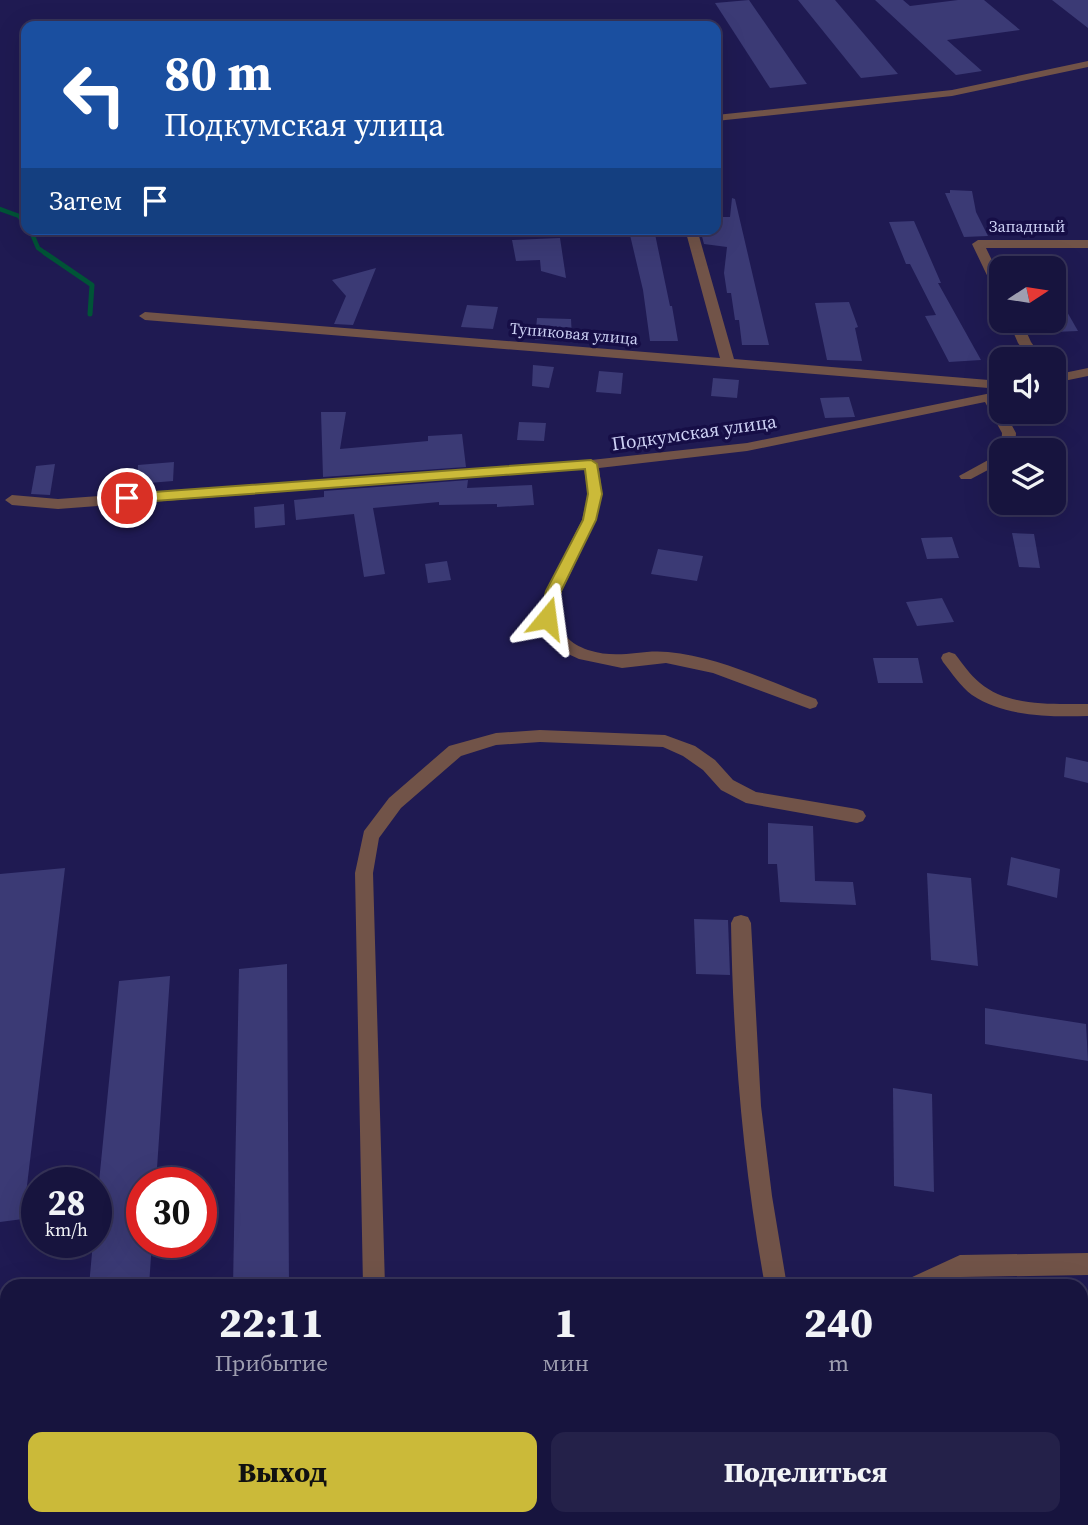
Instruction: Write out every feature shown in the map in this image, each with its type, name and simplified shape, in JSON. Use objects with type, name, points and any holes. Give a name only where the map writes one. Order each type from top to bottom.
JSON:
[{"type":"street","points":[[721,117],[952,93],[1088,64]]},
{"type":"street","points":[[693,235],[728,363]]},
{"type":"street","name":"Западный","points":[[989,267],[978,244],[1088,244]]},
{"type":"street","name":"Тупиковая улица","points":[[145,316],[989,384]]},
{"type":"street","points":[[1066,377],[1088,372]]},
{"type":"street","name":"Подкумская улица","points":[[12,500],[58,504],[591,464],[747,447],[989,398]]},
{"type":"street","points":[[591,464],[595,494],[589,520],[554,591],[547,618],[559,643],[585,655],[622,662],[666,657],[716,668],[810,703]]},
{"type":"street","points":[[966,476],[989,464]]},
{"type":"street","points":[[949,658],[978,690],[1008,703],[1057,710],[1088,709]]},
{"type":"street","points":[[374,1279],[364,873],[370,836],[426,773],[455,751],[496,739],[540,736],[665,741],[689,751],[709,765],[727,785],[752,798],[857,816]]},
{"type":"street","points":[[741,923],[741,1012],[761,1206],[775,1279]]},
{"type":"street","points":[[933,1279],[960,1266],[1088,1264]]},
{"type":"building","points":[[749,0],[807,84],[770,88],[715,3]]},
{"type":"building","points":[[798,0],[835,0],[898,74],[861,78]]},
{"type":"building","points":[[875,0],[903,0],[910,6],[958,0],[984,0],[1020,30],[947,40],[982,71],[956,75]]},
{"type":"building","points":[[1052,0],[1088,0],[1088,28]]},
{"type":"building","points":[[950,190],[972,191],[976,212],[988,236],[964,237],[945,193],[950,193]]},
{"type":"building","points":[[732,198],[735,199],[769,345],[742,345],[739,320],[735,320],[731,293],[727,293],[724,273],[727,247],[704,244],[702,235],[721,235],[721,217],[730,217]]},
{"type":"building","points":[[914,221],[941,283],[938,283],[981,360],[949,362],[925,316],[936,315],[910,264],[906,264],[889,222]]},
{"type":"building","points":[[630,235],[655,235],[678,341],[650,341],[643,290]]},
{"type":"building","points":[[560,238],[566,278],[541,271],[540,260],[516,261],[512,240]]},
{"type":"building","points":[[376,268],[353,325],[334,324],[346,296],[332,280]]},
{"type":"building","points":[[849,302],[858,327],[855,328],[862,361],[827,360],[815,303]]},
{"type":"building","points":[[467,305],[498,307],[493,329],[461,327]]},
{"type":"building","points":[[1066,310],[1078,331],[1066,332]]},
{"type":"building","points":[[537,318],[571,319],[572,338],[535,340]]},
{"type":"building","points":[[533,365],[554,367],[549,388],[532,386]]},
{"type":"building","points":[[599,371],[623,373],[621,394],[596,392]]},
{"type":"building","points":[[713,378],[739,380],[737,398],[711,396]]},
{"type":"building","points":[[849,397],[855,417],[825,418],[820,398]]},
{"type":"building","points":[[321,412],[346,412],[340,449],[428,441],[428,436],[462,434],[466,467],[323,477]]},
{"type":"building","points":[[519,422],[546,423],[544,441],[517,440]]},
{"type":"building","points":[[174,462],[173,481],[137,484],[138,465]]},
{"type":"building","points":[[55,464],[50,495],[31,494],[36,466]]},
{"type":"building","points":[[468,480],[467,488],[532,485],[534,505],[497,507],[497,504],[439,505],[439,502],[373,508],[385,574],[364,577],[354,514],[296,520],[294,500],[324,497],[324,491]]},
{"type":"building","points":[[284,504],[285,525],[255,528],[254,507]]},
{"type":"building","points":[[1012,533],[1034,534],[1040,568],[1019,567]]},
{"type":"building","points":[[952,537],[959,558],[927,559],[921,538]]},
{"type":"building","points":[[658,549],[703,556],[697,581],[651,574]]},
{"type":"building","points":[[447,561],[451,580],[428,583],[425,564]]},
{"type":"building","points":[[942,598],[954,622],[917,626],[906,602]]},
{"type":"building","points":[[873,658],[918,658],[923,683],[878,683]]},
{"type":"building","points":[[1066,757],[1088,762],[1088,783],[1064,777]]},
{"type":"building","points":[[768,823],[813,826],[815,881],[853,882],[856,905],[780,902],[777,864],[768,864]]},
{"type":"building","points":[[1011,857],[1060,869],[1057,898],[1007,885]]},
{"type":"building","points":[[65,868],[29,1167],[21,1167],[21,1219],[0,1222],[0,874]]},
{"type":"building","points":[[927,873],[971,878],[978,966],[931,960]]},
{"type":"building","points":[[694,919],[728,920],[730,975],[696,974]]},
{"type":"building","points":[[287,964],[289,1279],[233,1279],[239,969]]},
{"type":"building","points":[[170,976],[157,1167],[126,1167],[126,1258],[151,1258],[149,1279],[90,1279],[92,1258],[112,1258],[112,1167],[100,1167],[119,981]]},
{"type":"building","points":[[985,1008],[1086,1024],[1088,1061],[985,1044]]},
{"type":"building","points":[[893,1088],[932,1094],[934,1192],[894,1186]]},
{"type":"waterway","points":[[0,209],[21,219]]},
{"type":"waterway","points":[[33,235],[38,248],[48,255]]},
{"type":"waterway","points":[[45,253],[92,285],[90,314]]},
{"type":"route","points":[[127,498],[591,464],[595,494],[589,520],[554,591],[547,618]]}]
